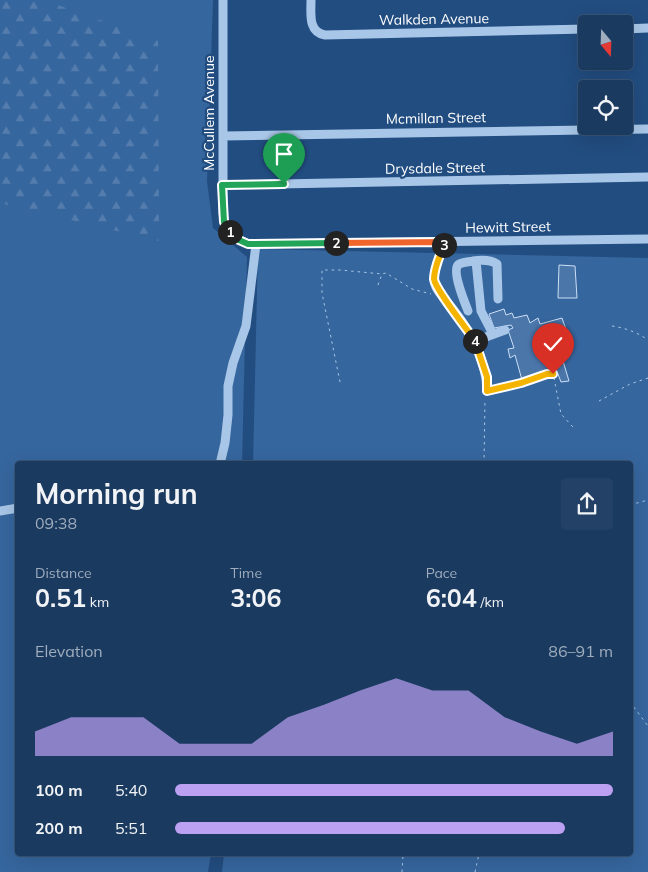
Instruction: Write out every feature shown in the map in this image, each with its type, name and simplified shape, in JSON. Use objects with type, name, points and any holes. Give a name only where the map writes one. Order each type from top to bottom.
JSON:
[{"type":"street","name":"McCullem Avenue","points":[[223,0],[223,213],[227,229],[239,240],[252,244]]},
{"type":"street","name":"Walkden Avenue","points":[[311,0],[313,28],[318,34],[325,35],[578,30]]},
{"type":"street","points":[[633,29],[648,28]]},
{"type":"street","name":"Mcmillan Street","points":[[224,136],[648,129]]},
{"type":"street","name":"Drysdale Street","points":[[222,185],[648,177]]},
{"type":"street","name":"Hewitt Street","points":[[252,244],[648,239]]},
{"type":"street","points":[[444,242],[434,274],[434,282],[475,341],[487,377],[487,391]]},
{"type":"street","points":[[221,461],[225,443],[228,386],[233,363],[246,326],[252,244]]},
{"type":"street","points":[[476,261],[481,311],[493,334]]},
{"type":"street","points":[[468,312],[456,270],[458,265],[462,263],[493,261],[497,264],[498,299]]},
{"type":"street","points":[[475,341],[505,330]]},
{"type":"street","points":[[0,511],[15,508]]},
{"type":"path","points":[[340,382],[322,293],[322,270],[386,273],[412,289],[444,298]]},
{"type":"path","points":[[378,285],[382,274]]},
{"type":"path","points":[[612,326],[626,328],[648,340]]},
{"type":"path","points":[[484,461],[485,395],[487,391],[552,373],[561,414],[573,427]]},
{"type":"path","points":[[598,401],[630,384],[648,378]]},
{"type":"path","points":[[633,504],[648,500]]},
{"type":"path","points":[[633,706],[648,726]]},
{"type":"path","points":[[402,872],[403,856]]},
{"type":"path","points":[[476,872],[479,856]]},
{"type":"green space","points":[[0,0],[213,0],[207,181],[213,228],[247,257],[242,461],[15,461],[15,856],[211,856],[208,872],[0,872]]},
{"type":"green space","points":[[0,0],[44,0],[158,41],[159,241],[0,203]]},
{"type":"green space","points":[[258,249],[648,258],[648,872],[222,872],[224,856],[633,856],[633,461],[253,461]]},
{"type":"building","points":[[559,265],[575,266],[577,298],[558,298]]},
{"type":"building","points":[[504,309],[506,315],[512,313],[514,318],[527,315],[530,323],[538,318],[540,324],[562,318],[570,341],[563,345],[565,350],[560,351],[569,381],[561,382],[556,369],[522,380],[515,355],[510,358],[508,349],[514,348],[508,330],[513,328],[511,325],[494,328],[489,314]]},
{"type":"route","points":[[284,184],[222,185],[224,222],[231,234],[248,244],[444,242],[434,274],[434,282],[475,341],[487,377],[487,391],[553,374]]}]
